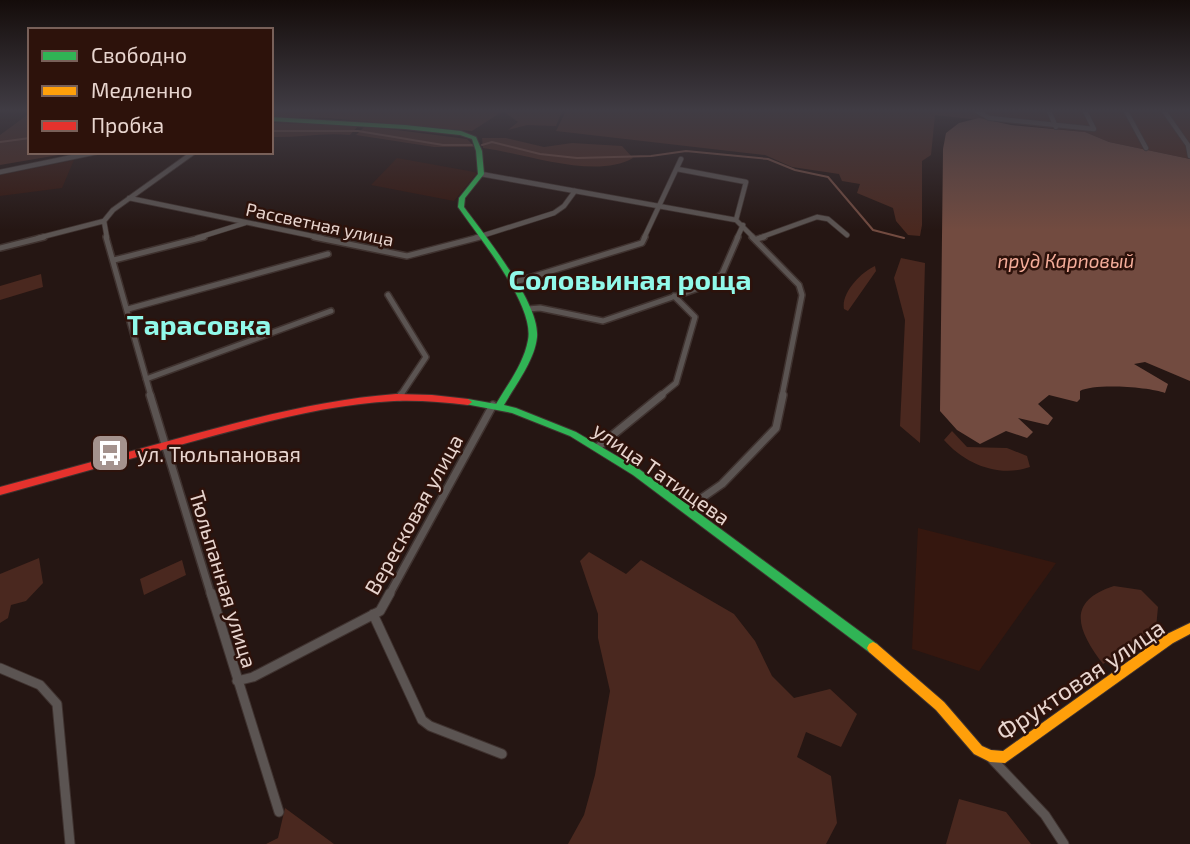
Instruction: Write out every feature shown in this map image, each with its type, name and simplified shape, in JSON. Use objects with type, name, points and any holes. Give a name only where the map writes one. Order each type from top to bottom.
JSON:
[{"type":"street","points":[[478,150],[481,174],[460,202],[479,236],[528,309],[534,328],[532,343],[496,405]]},
{"type":"street","points":[[0,172],[87,154]]},
{"type":"street","points":[[0,248],[104,220],[129,198],[191,154]]},
{"type":"street","points":[[512,283],[638,245],[660,206],[681,159]]},
{"type":"street","points":[[677,169],[746,182],[736,219]]},
{"type":"street","points":[[481,174],[736,219],[799,285],[802,295],[776,428],[722,484],[686,509]]},
{"type":"street","name":"Рассветная улица","points":[[129,198],[407,256],[440,249],[558,212],[575,191]]},
{"type":"street","points":[[757,239],[813,218],[828,219],[847,235]]},
{"type":"street","name":"Тюльпанная улица","points":[[104,220],[104,229],[146,379],[279,812]]},
{"type":"street","points":[[114,260],[233,229],[245,223]]},
{"type":"street","points":[[528,309],[540,308],[603,321],[674,296],[719,278],[743,225]]},
{"type":"street","points":[[128,309],[328,254]]},
{"type":"street","points":[[388,295],[426,357],[400,397]]},
{"type":"street","points":[[598,447],[677,383],[695,317],[674,296]]},
{"type":"street","points":[[146,379],[331,311]]},
{"type":"street","name":"улица Татищева","points":[[0,491],[310,407],[400,397],[441,398],[496,405],[546,421],[598,447],[686,509],[888,659],[940,706],[978,750],[990,756]]},
{"type":"street","name":"Вересковая улица","points":[[237,681],[253,677],[380,611],[496,405]]},
{"type":"street","points":[[373,614],[422,720],[430,726],[502,754]]},
{"type":"street","name":"Фруктовая улица","points":[[990,756],[1005,757],[1015,751],[1190,628]]},
{"type":"street","points":[[0,668],[36,682],[51,692],[57,704],[70,844]]},
{"type":"street","points":[[990,756],[1045,815],[1064,844]]},
{"type":"shaded area","points":[[0,150],[64,154],[0,165]]},
{"type":"shaded area","points":[[497,150],[626,150],[633,158],[617,164],[580,166]]},
{"type":"shaded area","points":[[725,150],[931,150],[931,155],[922,161],[920,236],[908,235],[896,221],[893,208],[857,193],[860,184],[842,181],[839,174],[792,167],[765,155]]},
{"type":"shaded area","points":[[1149,150],[1190,150],[1190,159]]},
{"type":"shaded area","points":[[397,158],[477,173],[454,201],[371,185]]},
{"type":"shaded area","points":[[74,160],[62,188],[0,196],[0,175]]},
{"type":"shaded area","points":[[901,258],[925,263],[920,443],[900,426],[905,320],[894,278]]},
{"type":"shaded area","points":[[875,266],[876,271],[848,311],[844,309],[846,296],[853,284]]},
{"type":"shaded area","points":[[41,274],[43,287],[0,300],[0,286]]},
{"type":"shaded area","points":[[952,431],[967,447],[1007,448],[1027,456],[1030,467],[1006,471],[972,462],[952,449],[944,440]]},
{"type":"shaded area","points":[[918,528],[1056,563],[979,671],[912,649]]},
{"type":"shaded area","points":[[589,552],[626,574],[641,560],[734,614],[755,641],[772,676],[794,698],[830,689],[857,714],[841,747],[806,732],[797,757],[831,776],[837,823],[826,844],[568,844],[584,815],[595,775],[610,691],[598,638],[598,614],[580,561]]},
{"type":"shaded area","points":[[39,558],[43,583],[26,601],[11,605],[8,618],[0,623],[0,574]]},
{"type":"shaded area","points":[[182,560],[186,575],[144,595],[140,579]]},
{"type":"shaded area","points":[[1114,586],[1141,590],[1158,607],[1156,628],[1103,664],[1083,629],[1082,609],[1088,600]]},
{"type":"shaded area","points":[[959,799],[1006,812],[1031,844],[946,844]]},
{"type":"shaded area","points":[[285,808],[334,844],[266,844],[278,838]]},
{"type":"water","name":"пруд Карповый","points":[[943,150],[1149,150],[1190,159],[1190,381],[1145,362],[1134,364],[1168,384],[1165,393],[1135,388],[1097,387],[1080,391],[1080,399],[1077,402],[1049,395],[1038,404],[1053,418],[1048,425],[1018,418],[1033,432],[1027,438],[1006,431],[980,444],[957,430],[940,411]]},
{"type":"waterway","points":[[526,150],[577,158],[651,156],[686,151],[768,159],[795,170],[828,177],[873,230],[904,238]]},
{"type":"traffic: fast","points":[[479,150],[481,174],[462,198],[461,207],[506,271],[527,309],[532,325],[533,338],[527,356],[499,406]]},
{"type":"traffic: fast","points":[[468,402],[513,410],[573,434],[636,472],[873,648]]},
{"type":"traffic: slow","points":[[873,648],[940,706],[978,750],[990,756],[1005,757],[1169,639],[1190,628]]},
{"type":"traffic: jam","points":[[0,491],[254,421],[325,406],[396,398],[468,402]]},
{"type":"place","name":"ул. Тюльпановая","points":[[110,453]]},
{"type":"district","name":"Соловьиная роща","points":[[630,279]]},
{"type":"district","name":"Тарасовка","points":[[199,324]]}]
